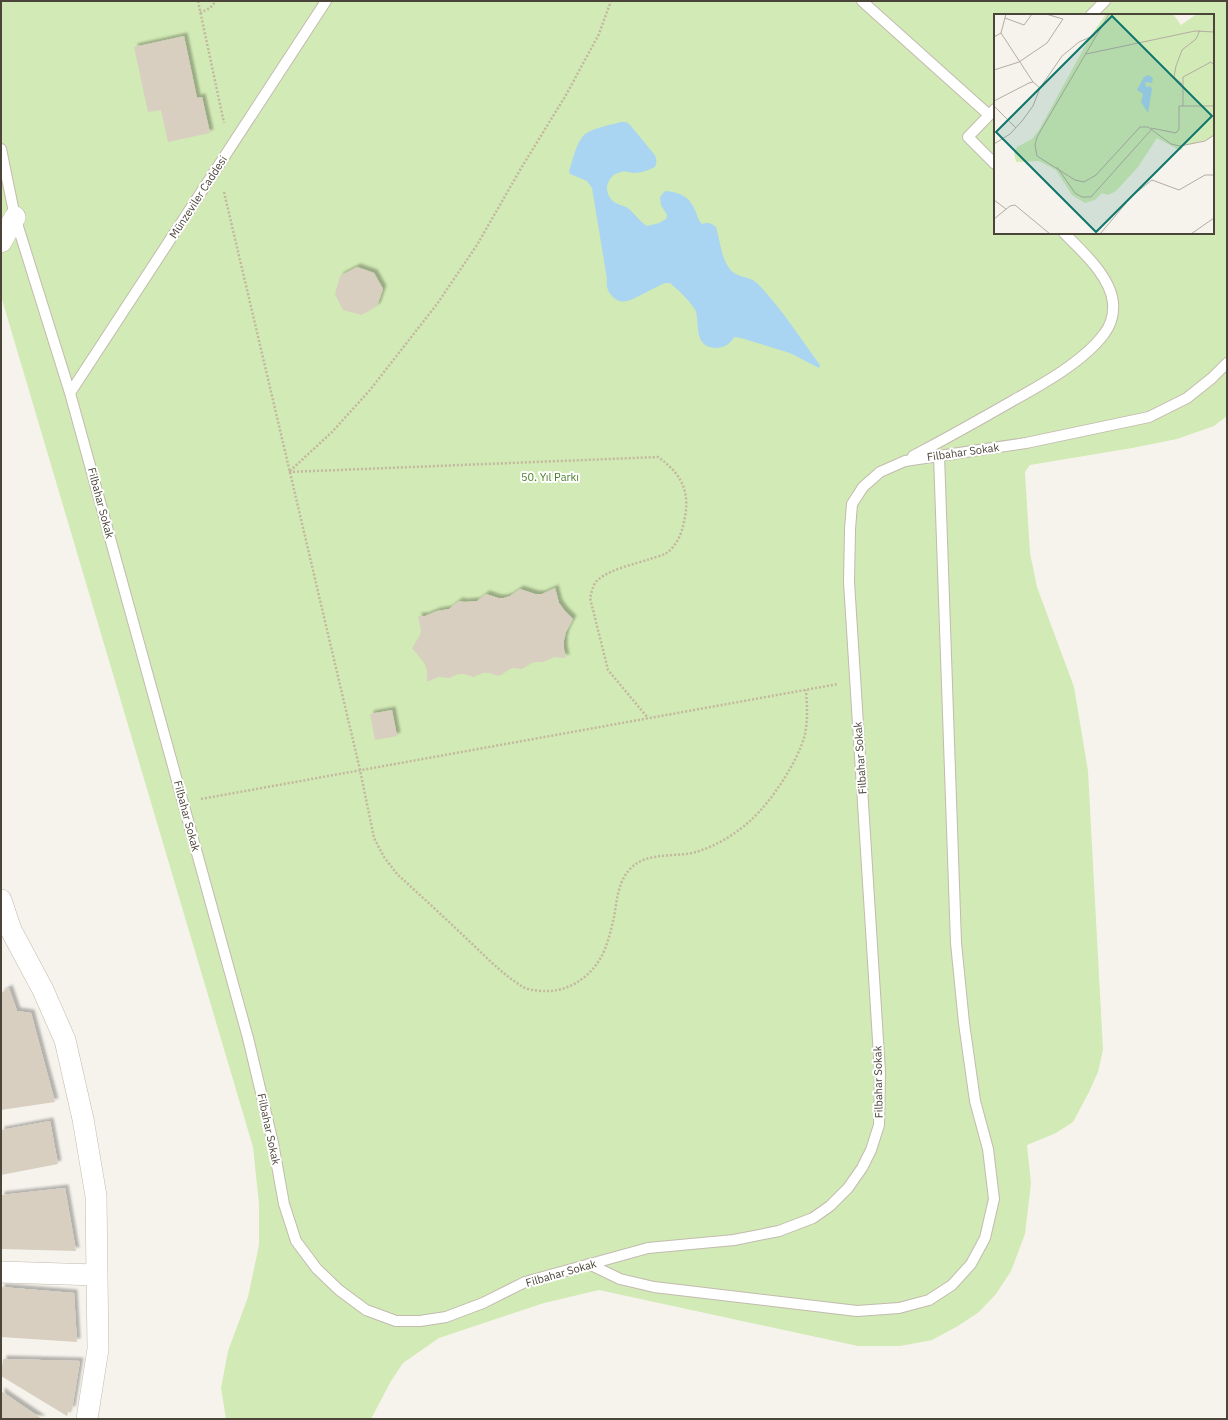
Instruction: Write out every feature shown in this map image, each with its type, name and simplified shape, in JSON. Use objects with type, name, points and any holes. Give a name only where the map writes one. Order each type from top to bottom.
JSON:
[{"type":"street","points":[[1,242],[15,217]]},
{"type":"street","points":[[1,900],[11,930],[43,990],[65,1040],[83,1119],[96,1196],[98,1349],[88,1419]]},
{"type":"street","points":[[1,1272],[97,1275]]},
{"type":"lane","name":"Münzeviler Caddesi","points":[[70,393],[326,1]]},
{"type":"lane","points":[[862,1],[992,112],[968,137],[994,163]]},
{"type":"lane","points":[[1092,14],[1105,1]]},
{"type":"lane","name":"Filbahar Sokak","points":[[1,149],[15,217],[70,393],[248,1038],[273,1143],[284,1204],[296,1241],[317,1269],[338,1290],[366,1310],[396,1321],[420,1322],[446,1317],[483,1303],[525,1282],[648,1248],[734,1240],[779,1231],[813,1218],[830,1206],[848,1188],[862,1168],[871,1150],[879,1125],[880,1072],[849,582],[852,504],[863,487],[880,472],[905,461],[1026,443],[1149,417],[1187,398],[1212,378],[1227,363]]},
{"type":"lane","points":[[905,461],[1039,386],[1068,367],[1092,348],[1104,334],[1112,322],[1114,310],[1110,289],[1104,278],[1065,234]]},
{"type":"lane","points":[[589,1264],[620,1279],[654,1287],[856,1311],[899,1308],[929,1300],[952,1285],[971,1264],[985,1238],[994,1199],[988,1149],[973,1085],[964,1023],[956,943],[939,455]]},
{"type":"path","points":[[198,1],[229,149]]},
{"type":"path","points":[[200,13],[210,8],[216,1]]},
{"type":"path","points":[[289,472],[332,432],[370,390],[438,304],[477,245],[520,170],[566,95],[599,34],[611,1]]},
{"type":"path","points":[[218,167],[360,770],[374,838],[384,858],[397,874],[498,968],[525,988],[545,991],[563,989],[584,979],[600,959],[614,918],[622,879],[630,869],[639,861],[649,857],[696,852],[713,845],[733,834],[748,823],[767,802],[783,781],[798,755],[805,735],[808,718],[806,690]]},
{"type":"path","points":[[289,472],[658,457],[672,468],[682,484],[686,495],[687,510],[682,532],[677,541],[665,554],[607,573],[598,579],[592,587],[590,598],[608,670],[648,718]]},
{"type":"path","points":[[183,802],[856,681]]},
{"type":"green space","name":"50. Yıl Parkı","points":[[1,1],[1227,1],[1227,416],[1214,426],[1177,439],[1030,465],[1025,472],[1030,553],[1037,587],[1074,687],[1088,771],[1103,1050],[1098,1072],[1073,1122],[1056,1133],[1027,1145],[1031,1183],[1025,1234],[1011,1271],[996,1294],[979,1312],[958,1326],[932,1340],[900,1346],[858,1346],[599,1290],[544,1303],[439,1338],[403,1363],[391,1381],[371,1419],[226,1419],[221,1388],[228,1351],[248,1297],[259,1245],[259,1204],[253,1147],[1,296]]},
{"type":"water","points":[[626,122],[630,125],[654,154],[656,162],[655,167],[644,171],[634,173],[623,172],[612,176],[607,188],[610,198],[628,208],[647,226],[659,223],[666,219],[667,215],[661,205],[660,197],[665,191],[675,192],[687,198],[693,205],[702,224],[709,223],[716,227],[722,254],[729,268],[739,276],[754,281],[767,294],[783,313],[820,365],[819,368],[790,353],[741,338],[734,337],[729,344],[722,347],[716,348],[708,346],[703,343],[700,338],[694,308],[670,283],[665,283],[635,298],[623,302],[610,294],[607,286],[592,188],[587,181],[570,174],[569,171],[577,147],[584,135],[597,129]]},
{"type":"building","points":[[184,36],[197,98],[202,97],[210,133],[168,142],[161,110],[148,112],[134,47]]},
{"type":"building","points":[[357,267],[374,273],[383,289],[377,306],[361,315],[343,310],[335,294],[340,276]]},
{"type":"building","points":[[555,588],[559,603],[573,619],[566,632],[564,640],[566,658],[554,657],[543,662],[535,662],[522,669],[513,668],[507,670],[499,676],[489,673],[483,673],[473,677],[458,674],[449,678],[438,677],[427,682],[427,671],[425,664],[412,648],[419,638],[421,631],[418,616],[425,616],[437,611],[449,609],[459,601],[477,601],[486,594],[498,598],[504,598],[520,589],[535,594],[542,594]]},
{"type":"building","points":[[392,710],[397,736],[375,740],[370,714]]},
{"type":"building","points":[[9,988],[17,1011],[31,1013],[55,1102],[1,1110],[1,993]]},
{"type":"building","points":[[50,1121],[58,1164],[1,1175],[1,1130]]},
{"type":"building","points":[[65,1188],[76,1251],[1,1249],[1,1195]]},
{"type":"building","points":[[1,1287],[74,1293],[77,1342],[1,1337]]},
{"type":"building","points":[[3,1359],[80,1361],[72,1410],[69,1409],[67,1416],[1,1376]]},
{"type":"building","points":[[1,1391],[42,1419],[1,1419]]}]
